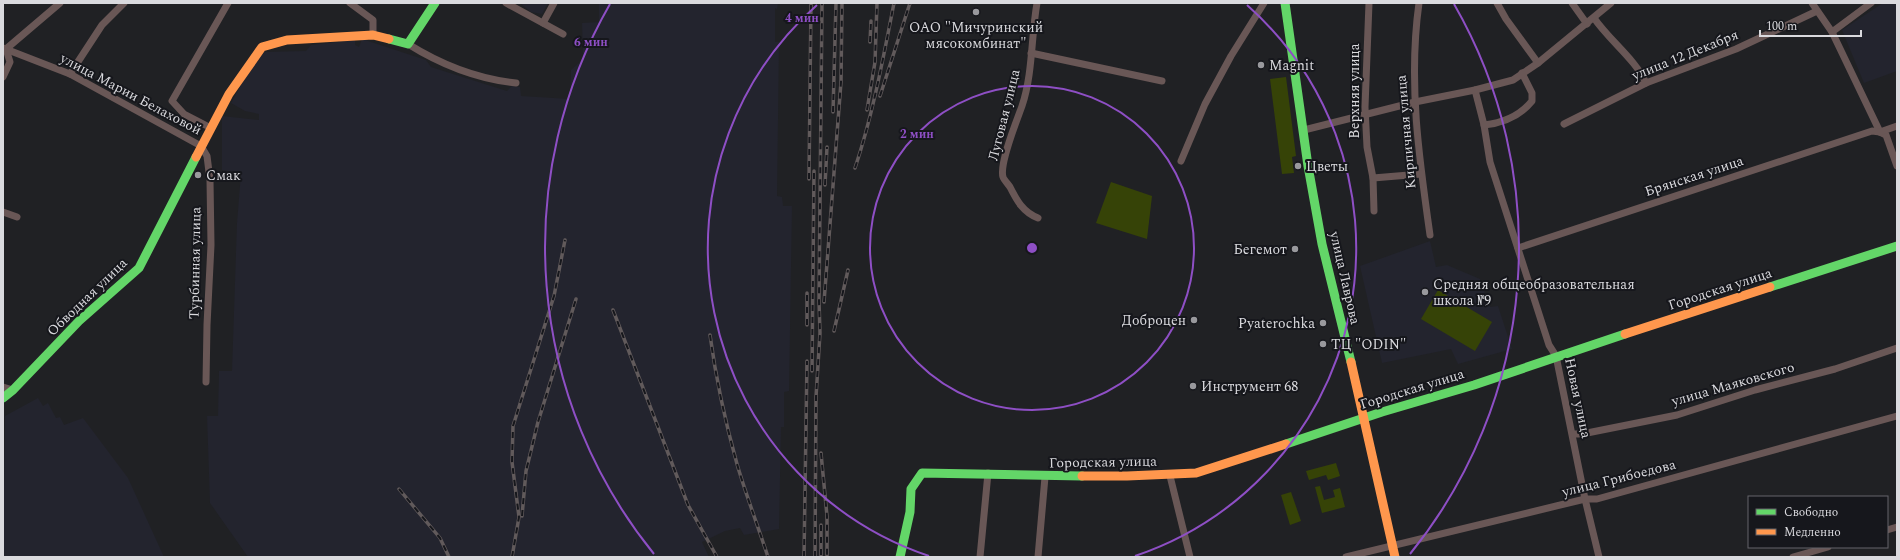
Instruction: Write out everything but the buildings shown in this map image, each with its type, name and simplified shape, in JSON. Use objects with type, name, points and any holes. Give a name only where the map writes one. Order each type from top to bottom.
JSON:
[{"type":"street","points":[[3,77],[10,62],[4,48],[60,3]]},
{"type":"street","points":[[70,74],[102,25],[124,3]]},
{"type":"street","points":[[211,128],[184,114],[172,101],[228,3]]},
{"type":"street","points":[[350,3],[373,20],[373,35]]},
{"type":"street","points":[[435,3],[408,44],[429,57],[451,66],[503,82],[516,83]]},
{"type":"street","points":[[543,23],[554,3]]},
{"type":"street","name":"Луговая улица","points":[[1037,3],[1029,77],[1022,105],[1007,149],[1003,177],[1018,203],[1028,214],[1038,218]]},
{"type":"street","points":[[1181,161],[1205,104],[1264,3]]},
{"type":"street","name":"улица Лаврова","points":[[1285,3],[1310,177],[1322,244],[1365,417],[1395,557]]},
{"type":"street","name":"Верхняя улица","points":[[1369,3],[1366,116],[1367,147],[1373,178],[1374,211]]},
{"type":"street","name":"Кирпичная улица","points":[[1419,3],[1413,72],[1421,174],[1430,236]]},
{"type":"street","points":[[1497,3],[1506,19],[1538,63]]},
{"type":"street","points":[[1572,3],[1587,24]]},
{"type":"street","points":[[1304,130],[1366,116],[1415,102],[1475,90],[1513,80],[1538,63],[1611,3]]},
{"type":"street","points":[[1812,3],[1832,32],[1880,132],[1886,135],[1897,166]]},
{"type":"street","points":[[1832,32],[1871,3]]},
{"type":"street","points":[[509,4],[563,34]]},
{"type":"street","name":"улица 12 Декабря","points":[[1564,124],[1646,84],[1736,49],[1817,11]]},
{"type":"street","points":[[1594,18],[1605,33],[1642,74],[1646,84]]},
{"type":"street","name":"Обводная улица","points":[[3,398],[13,390],[79,321],[138,268],[229,94],[262,47],[287,40],[373,35],[408,44]]},
{"type":"street","name":"улица Марии Белаховой","points":[[4,48],[70,74],[202,146]]},
{"type":"street","name":"Луговая улица","points":[[1031,53],[1162,81]]},
{"type":"street","points":[[1484,125],[1496,124],[1509,119],[1528,106],[1532,101],[1532,92],[1522,73]]},
{"type":"street","name":"Новая улица","points":[[1475,90],[1484,125],[1490,162],[1549,345],[1556,356],[1585,499],[1599,557]]},
{"type":"street","name":"Брянская улица","points":[[1518,248],[1872,131],[1880,132],[1897,126]]},
{"type":"street","name":"Турбинная улица","points":[[202,146],[207,156],[210,180],[211,245],[206,348],[206,382]]},
{"type":"street","points":[[1373,178],[1421,174]]},
{"type":"street","points":[[3,212],[17,217]]},
{"type":"street","name":"Городская улица","points":[[900,557],[910,512],[911,489],[922,472],[988,473],[1045,477],[1170,476],[1196,473],[1365,417],[1474,385],[1556,356],[1897,246]]},
{"type":"street","name":"улица Маяковского","points":[[1573,434],[1582,434],[1677,415],[1755,390],[1835,369],[1897,348]]},
{"type":"street","points":[[3,388],[13,390]]},
{"type":"street","name":"улица Грибоедова","points":[[1346,557],[1585,499],[1597,499],[1897,416]]},
{"type":"street","points":[[980,557],[988,473]]},
{"type":"street","points":[[1170,476],[1190,557]]},
{"type":"street","points":[[1038,557],[1045,477]]},
{"type":"street","points":[[1793,557],[1824,548]]},
{"type":"shaded area","points":[[520,3],[548,3],[542,14],[531,12]]},
{"type":"shaded area","points":[[599,3],[778,3],[777,9],[775,8],[775,42],[779,42],[777,196],[782,197],[783,206],[792,206],[789,391],[784,392],[784,427],[781,427],[779,529],[744,535],[740,528],[725,531],[702,542],[709,557],[248,557],[210,503],[207,416],[218,416],[219,371],[232,371],[237,223],[241,173],[222,170],[222,116],[259,120],[259,114],[245,111],[231,103],[246,76],[264,52],[306,51],[311,45],[355,40],[355,45],[359,47],[362,39],[426,60],[431,67],[507,91],[512,86],[520,87],[521,96],[570,99],[571,70],[583,59],[582,23],[599,22]]},
{"type":"shaded area","points":[[1883,3],[1897,3],[1897,71],[1864,83],[1842,30]]},
{"type":"shaded area","name":"Средняя общеобразовательная школа №9","points":[[1430,241],[1436,267],[1447,265],[1480,279],[1490,307],[1498,306],[1512,349],[1458,364],[1451,349],[1382,363],[1360,266]]},
{"type":"shaded area","points":[[38,398],[43,406],[48,403],[56,418],[60,417],[64,425],[83,418],[128,478],[164,557],[3,557],[5,416]]},
{"type":"green space","points":[[1286,77],[1296,156],[1292,157],[1294,173],[1282,174],[1270,79]]},
{"type":"green space","points":[[1111,182],[1152,196],[1147,239],[1096,223]]},
{"type":"green space","points":[[1438,290],[1492,322],[1475,351],[1421,319]]},
{"type":"green space","points":[[1336,463],[1340,476],[1328,480],[1326,475],[1309,480],[1306,471]]},
{"type":"green space","points":[[1320,486],[1324,500],[1335,497],[1333,490],[1340,488],[1345,507],[1322,513],[1315,487]]},
{"type":"green space","points":[[1291,492],[1301,521],[1290,525],[1281,495]]},
{"type":"railway","points":[[809,179],[811,3]]},
{"type":"railway","points":[[815,557],[816,397],[820,333],[822,3]]},
{"type":"railway","points":[[833,112],[836,3]]},
{"type":"railway","points":[[824,302],[841,82],[842,3]]},
{"type":"railway","points":[[867,110],[875,62],[877,3]]},
{"type":"railway","points":[[855,168],[882,66],[894,3]]},
{"type":"railway","points":[[880,96],[910,3]]},
{"type":"railway","points":[[870,42],[871,21]]},
{"type":"railway","points":[[825,185],[827,147]]},
{"type":"railway","points":[[812,371],[814,171]]},
{"type":"railway","points":[[512,557],[519,517],[512,462],[513,426],[554,296],[565,240]]},
{"type":"railway","points":[[834,331],[848,270]]},
{"type":"railway","points":[[807,293],[807,325]]},
{"type":"railway","points":[[522,516],[526,471],[538,422],[576,299]]},
{"type":"railway","points":[[613,310],[688,505],[717,557]]},
{"type":"railway","points":[[710,335],[718,384],[737,464],[768,557]]},
{"type":"railway","points":[[804,557],[807,361]]},
{"type":"railway","points":[[821,453],[827,516],[827,557]]},
{"type":"railway","points":[[399,489],[440,538],[449,557]]},
{"type":"railway","points":[[821,525],[821,557]]},
{"type":"traffic: fast","points":[[389,39],[408,44],[435,3]]},
{"type":"traffic: fast","points":[[1285,3],[1308,166],[1322,244],[1351,362]]},
{"type":"traffic: fast","points":[[3,398],[13,390],[79,321],[139,268],[196,157]]},
{"type":"traffic: fast","points":[[1770,287],[1897,246]]},
{"type":"traffic: fast","points":[[1286,444],[1382,412],[1474,385],[1625,334]]},
{"type":"traffic: fast","points":[[900,557],[910,512],[911,489],[922,473],[1082,476]]},
{"type":"traffic: slow","points":[[196,157],[229,94],[262,47],[287,40],[373,35],[389,39]]},
{"type":"traffic: slow","points":[[1625,334],[1770,287]]},
{"type":"traffic: slow","points":[[1351,362],[1395,557]]},
{"type":"traffic: slow","points":[[1082,476],[1196,473],[1286,444]]},
{"type":"place","name":"ОАО \"Мичуринский мясокомбинат\"","points":[[976,12]]},
{"type":"place","name":"Magnit","points":[[1261,65]]},
{"type":"place","name":"Цветы","points":[[1298,166]]},
{"type":"place","name":"Смак","points":[[198,175]]},
{"type":"place","name":"Бегемот","points":[[1295,249]]},
{"type":"place","name":"Средняя общеобразовательная школа №9","points":[[1425,292]]},
{"type":"place","name":"Доброцен","points":[[1194,320]]},
{"type":"place","name":"Pyaterochka","points":[[1323,323]]},
{"type":"place","name":"ТЦ \"ODIN\"","points":[[1323,344]]},
{"type":"place","name":"Инструмент 68","points":[[1193,386]]}]
